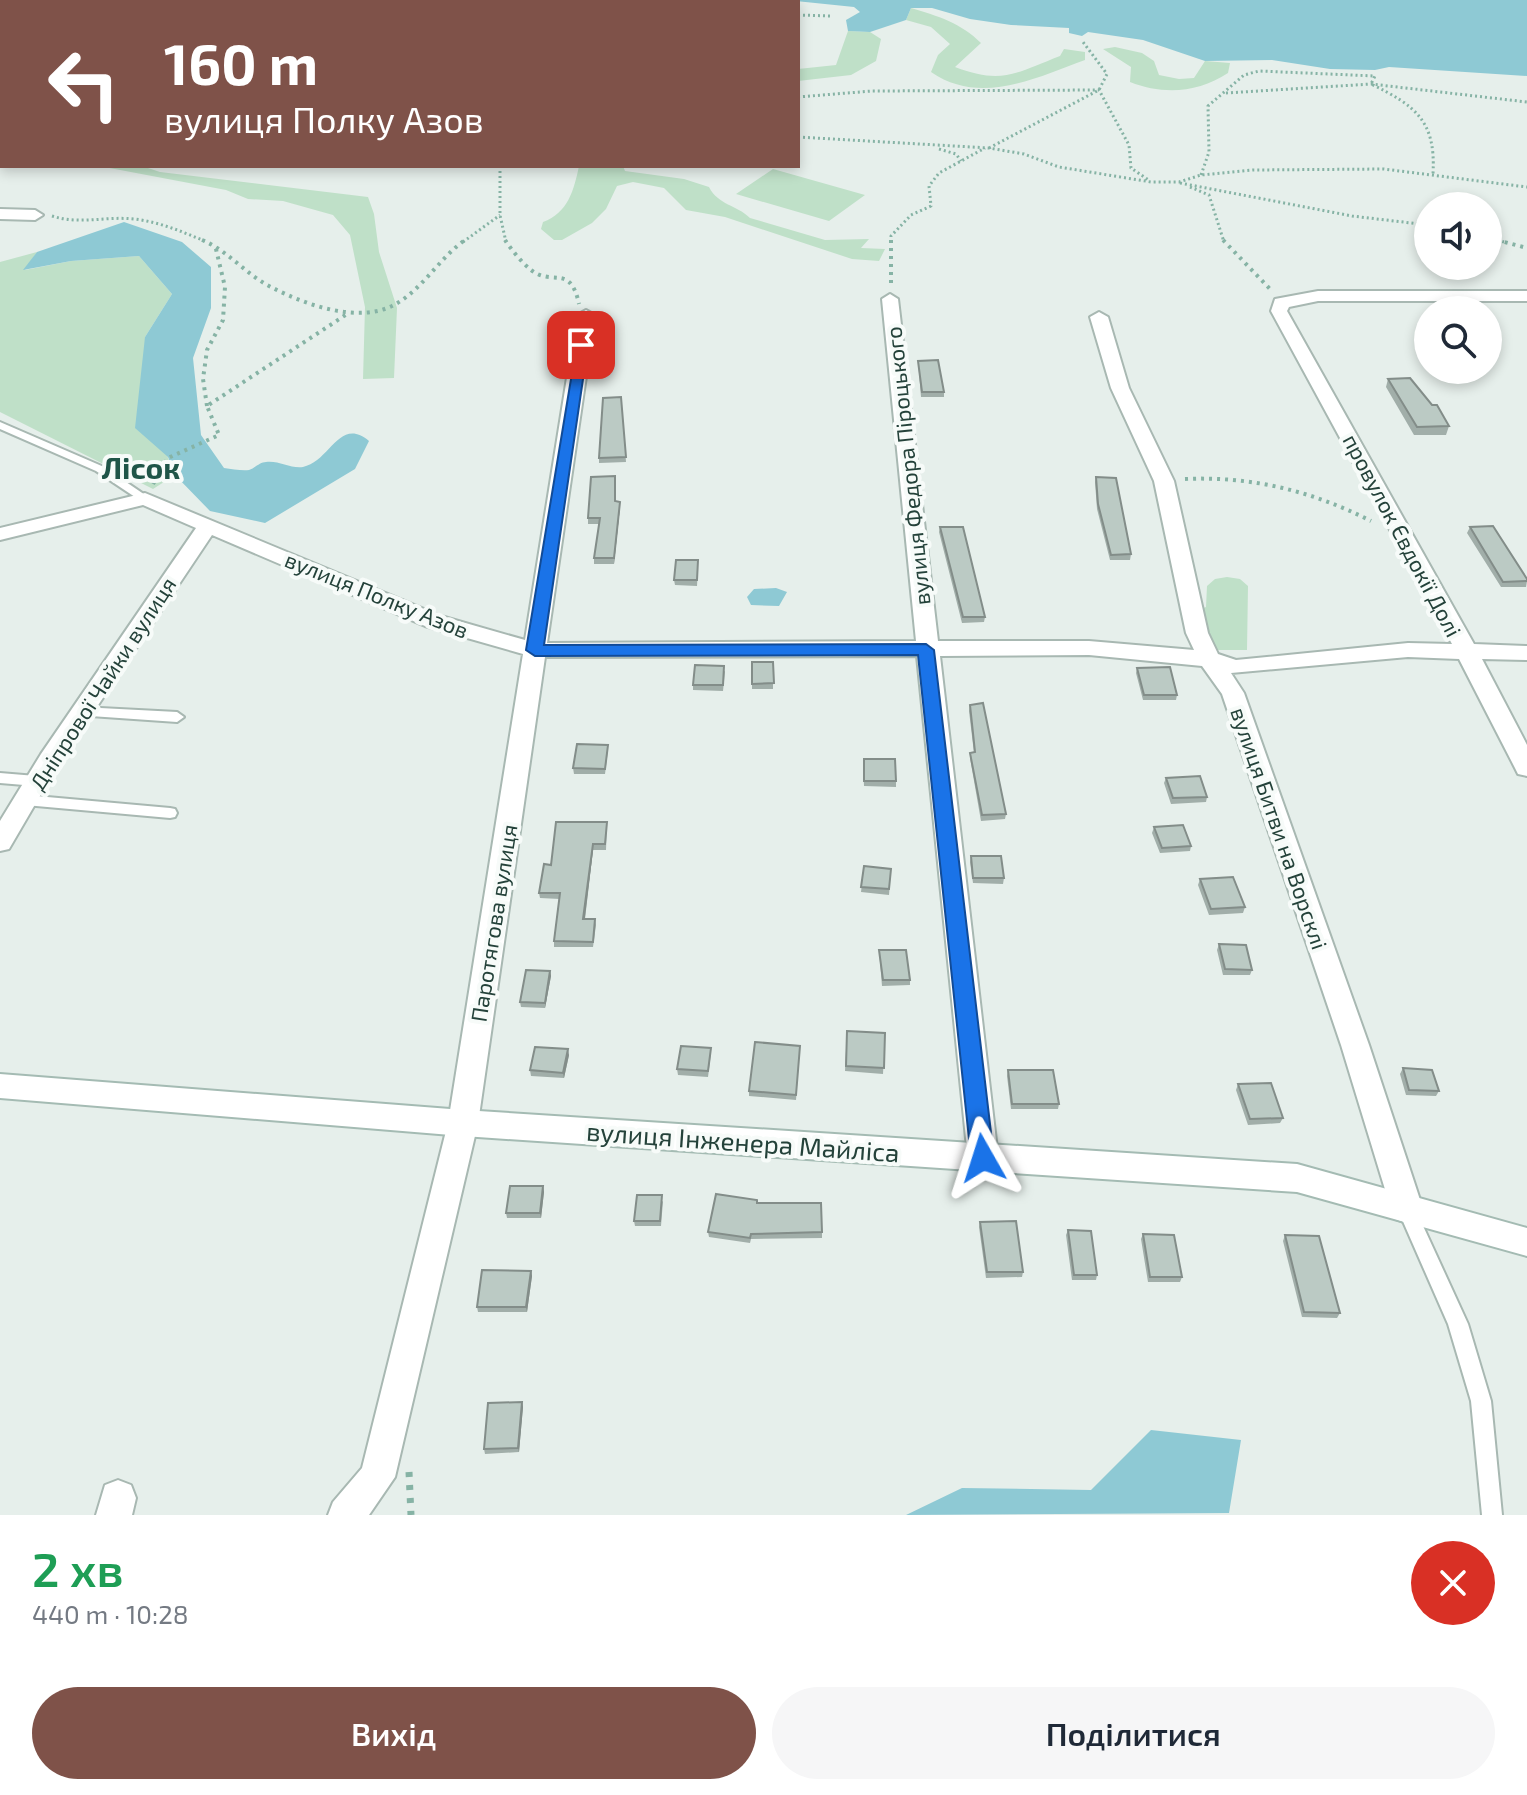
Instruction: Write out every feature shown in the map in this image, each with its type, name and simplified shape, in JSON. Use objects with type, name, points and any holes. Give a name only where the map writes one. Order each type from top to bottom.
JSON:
[{"type":"street","points":[[0,214],[35,215]]},
{"type":"street","points":[[1281,303],[1318,296],[1527,296]]},
{"type":"street","name":"вулиця Федора Піроцького","points":[[890,299],[983,1158]]},
{"type":"street","name":"провулок Євдокії Долі","points":[[1281,303],[1279,311],[1419,559],[1527,768]]},
{"type":"street","name":"Паротягова вулиця","points":[[346,1515],[377,1477],[463,1123],[586,315]]},
{"type":"street","name":"вулиця Битви на Ворсклі","points":[[1099,317],[1120,388],[1164,481],[1197,633],[1209,659],[1233,693],[1355,1045],[1407,1209]]},
{"type":"street","points":[[0,534],[145,499]]},
{"type":"street","name":"вулиця Полку Азов","points":[[145,499],[433,621],[535,650],[1089,648],[1209,659],[1236,667],[1408,650],[1527,653]]},
{"type":"street","name":"Дніпрової Чайки вулиця","points":[[0,842],[81,712],[208,525]]},
{"type":"street","name":"вулиця Інженера Майліса","points":[[0,1086],[463,1123],[1297,1178],[1527,1242]]},
{"type":"lane","points":[[0,425],[100,469],[145,499]]},
{"type":"lane","points":[[81,712],[177,717]]},
{"type":"lane","points":[[0,778],[31,791],[170,813]]},
{"type":"lane","points":[[1407,1209],[1458,1324],[1481,1401],[1492,1515]]},
{"type":"path","points":[[800,15],[832,16]]},
{"type":"path","points":[[890,299],[891,236],[911,215],[931,206],[929,186],[939,173],[1099,90],[1107,74],[1083,42]]},
{"type":"path","points":[[1201,175],[1209,152],[1208,106],[1244,75],[1259,71],[1375,76],[1371,84]]},
{"type":"path","points":[[1225,93],[1371,84],[1527,102]]},
{"type":"path","points":[[1371,84],[1399,97],[1423,117],[1436,145],[1433,174]]},
{"type":"path","points":[[800,97],[872,91],[1099,90]]},
{"type":"path","points":[[1099,90],[1129,145],[1131,168],[1151,182]]},
{"type":"path","points":[[800,137],[987,148],[1024,154],[1059,167],[1151,182],[1179,182],[1352,216],[1414,223]]},
{"type":"path","points":[[931,146],[956,154],[961,161]]},
{"type":"path","points":[[500,168],[500,215],[506,242],[533,272],[565,278],[575,286],[586,315]]},
{"type":"path","points":[[1179,182],[1201,175],[1253,170],[1384,169],[1527,187]]},
{"type":"path","points":[[1179,182],[1209,195],[1221,238],[1259,274],[1281,303]]},
{"type":"path","points":[[35,215],[70,222],[132,219],[171,227],[215,245],[272,288],[348,314]]},
{"type":"path","points":[[207,406],[348,314],[392,306],[435,271],[448,252],[500,215]]},
{"type":"path","points":[[1502,241],[1527,248]]},
{"type":"path","points":[[145,499],[168,458],[219,435],[207,406],[203,379],[207,350],[223,320],[225,287],[215,245]]},
{"type":"path","points":[[1164,481],[1212,477],[1258,481],[1351,510],[1379,525]]},
{"type":"green space","points":[[911,8],[957,25],[981,43],[955,67],[971,72],[1009,75],[1060,56],[1064,49],[1085,52],[1085,60],[1008,86],[969,87],[950,82],[931,72],[938,55],[950,44],[931,27],[906,20]]},
{"type":"green space","points":[[848,31],[870,32],[881,39],[876,61],[851,75],[800,81],[800,69],[836,65]]},
{"type":"green space","points":[[1115,47],[1142,53],[1154,61],[1159,75],[1179,79],[1194,78],[1205,61],[1230,63],[1228,73],[1205,85],[1180,90],[1155,89],[1130,82],[1131,67],[1103,49]]},
{"type":"green space","points":[[110,168],[148,168],[368,197],[374,214],[379,252],[397,308],[394,378],[363,379],[365,307],[350,235],[333,215],[283,201],[248,199],[226,190]]},
{"type":"green space","points":[[578,168],[624,168],[625,171],[684,179],[709,187],[717,198],[750,218],[825,240],[869,239],[861,248],[885,249],[879,261],[852,259],[725,217],[686,210],[664,188],[633,182],[617,186],[606,209],[592,223],[562,240],[554,240],[541,229],[543,222],[564,207]]},
{"type":"green space","points":[[773,169],[865,195],[829,221],[736,194]]},
{"type":"green space","points":[[37,252],[25,270],[71,261],[139,256],[172,294],[145,337],[168,458],[175,475],[153,489],[0,412],[0,262]]},
{"type":"green space","points":[[1215,579],[1240,579],[1248,586],[1247,650],[1217,650],[1204,635],[1198,610],[1206,607],[1207,586]]},
{"type":"water","points":[[800,0],[1527,0],[1527,76],[1389,67],[1375,70],[1330,69],[1272,60],[1205,61],[1143,40],[1088,32],[1082,36],[1069,33],[1069,28],[1011,25],[970,19],[932,8],[911,8],[906,20],[870,32],[848,31],[846,20],[860,12],[854,7]]},
{"type":"water","points":[[124,222],[182,242],[211,267],[211,308],[193,358],[201,435],[224,468],[249,470],[271,462],[303,467],[350,434],[369,441],[355,469],[265,523],[210,511],[175,475],[168,457],[135,428],[145,337],[172,294],[139,256],[71,261],[23,270],[37,252]]},
{"type":"water","points":[[776,588],[787,592],[779,606],[751,605],[747,597],[754,589]]},
{"type":"water","points":[[1151,1430],[1241,1440],[1229,1513],[906,1515],[962,1488],[1091,1490]]},
{"type":"building","points":[[938,360],[944,392],[922,392],[918,361]]},
{"type":"building","points":[[1410,378],[1432,405],[1437,405],[1449,426],[1417,427],[1388,379]]},
{"type":"building","points":[[621,397],[626,457],[599,458],[603,398]]},
{"type":"building","points":[[615,476],[615,501],[620,502],[614,558],[594,558],[600,518],[588,518],[591,477]]},
{"type":"building","points":[[1096,477],[1116,478],[1131,554],[1111,555],[1098,504]]},
{"type":"building","points":[[1493,526],[1527,581],[1503,582],[1470,527]]},
{"type":"building","points":[[940,527],[963,527],[985,617],[963,617]]},
{"type":"building","points":[[676,560],[698,560],[697,580],[674,580]]},
{"type":"building","points":[[752,662],[773,662],[774,683],[752,684]]},
{"type":"building","points":[[695,665],[724,666],[723,685],[693,685]]},
{"type":"building","points":[[1170,667],[1177,695],[1144,695],[1137,668]]},
{"type":"building","points":[[983,703],[1006,814],[982,815],[970,753],[975,752],[970,705]]},
{"type":"building","points":[[577,744],[608,745],[605,769],[573,768]]},
{"type":"building","points":[[864,759],[895,759],[896,781],[864,781]]},
{"type":"building","points":[[1200,776],[1207,797],[1173,798],[1166,778]]},
{"type":"building","points":[[556,822],[607,822],[605,844],[593,844],[583,919],[595,919],[593,942],[554,941],[560,893],[539,893],[544,864],[551,865]]},
{"type":"building","points":[[1183,825],[1191,846],[1162,848],[1154,827]]},
{"type":"building","points":[[971,856],[1001,856],[1004,878],[973,878]]},
{"type":"building","points":[[864,866],[891,869],[889,889],[861,887]]},
{"type":"building","points":[[1233,877],[1245,907],[1211,909],[1200,879]]},
{"type":"building","points":[[1219,944],[1246,945],[1252,970],[1225,969]]},
{"type":"building","points":[[879,950],[906,950],[910,980],[883,980]]},
{"type":"building","points":[[526,970],[550,971],[545,1003],[520,1002]]},
{"type":"building","points":[[847,1031],[885,1033],[884,1068],[846,1066]]},
{"type":"building","points":[[755,1042],[800,1046],[796,1095],[749,1091]]},
{"type":"building","points":[[681,1046],[711,1048],[708,1071],[677,1069]]},
{"type":"building","points":[[535,1047],[568,1049],[563,1073],[530,1070]]},
{"type":"building","points":[[1403,1068],[1432,1070],[1439,1091],[1409,1090]]},
{"type":"building","points":[[1008,1070],[1053,1070],[1059,1104],[1012,1104]]},
{"type":"building","points":[[1271,1083],[1283,1118],[1250,1119],[1238,1084]]},
{"type":"building","points":[[510,1186],[543,1186],[540,1213],[506,1213]]},
{"type":"building","points":[[716,1194],[757,1200],[757,1203],[821,1203],[822,1232],[751,1234],[750,1238],[708,1232]]},
{"type":"building","points":[[637,1195],[662,1195],[660,1221],[634,1221]]},
{"type":"building","points":[[1016,1221],[1023,1272],[987,1272],[980,1222]]},
{"type":"building","points":[[1068,1230],[1091,1231],[1097,1275],[1074,1275]]},
{"type":"building","points":[[1143,1234],[1174,1235],[1182,1277],[1150,1277]]},
{"type":"building","points":[[1285,1235],[1319,1236],[1340,1313],[1304,1312]]},
{"type":"building","points":[[482,1270],[531,1271],[526,1307],[477,1307]]},
{"type":"building","points":[[522,1402],[518,1448],[484,1449],[488,1403]]},
{"type":"district","name":"Лісок","points":[[141,467]]},
{"type":"route","points":[[581,345],[535,650],[926,650],[983,1158]]}]
